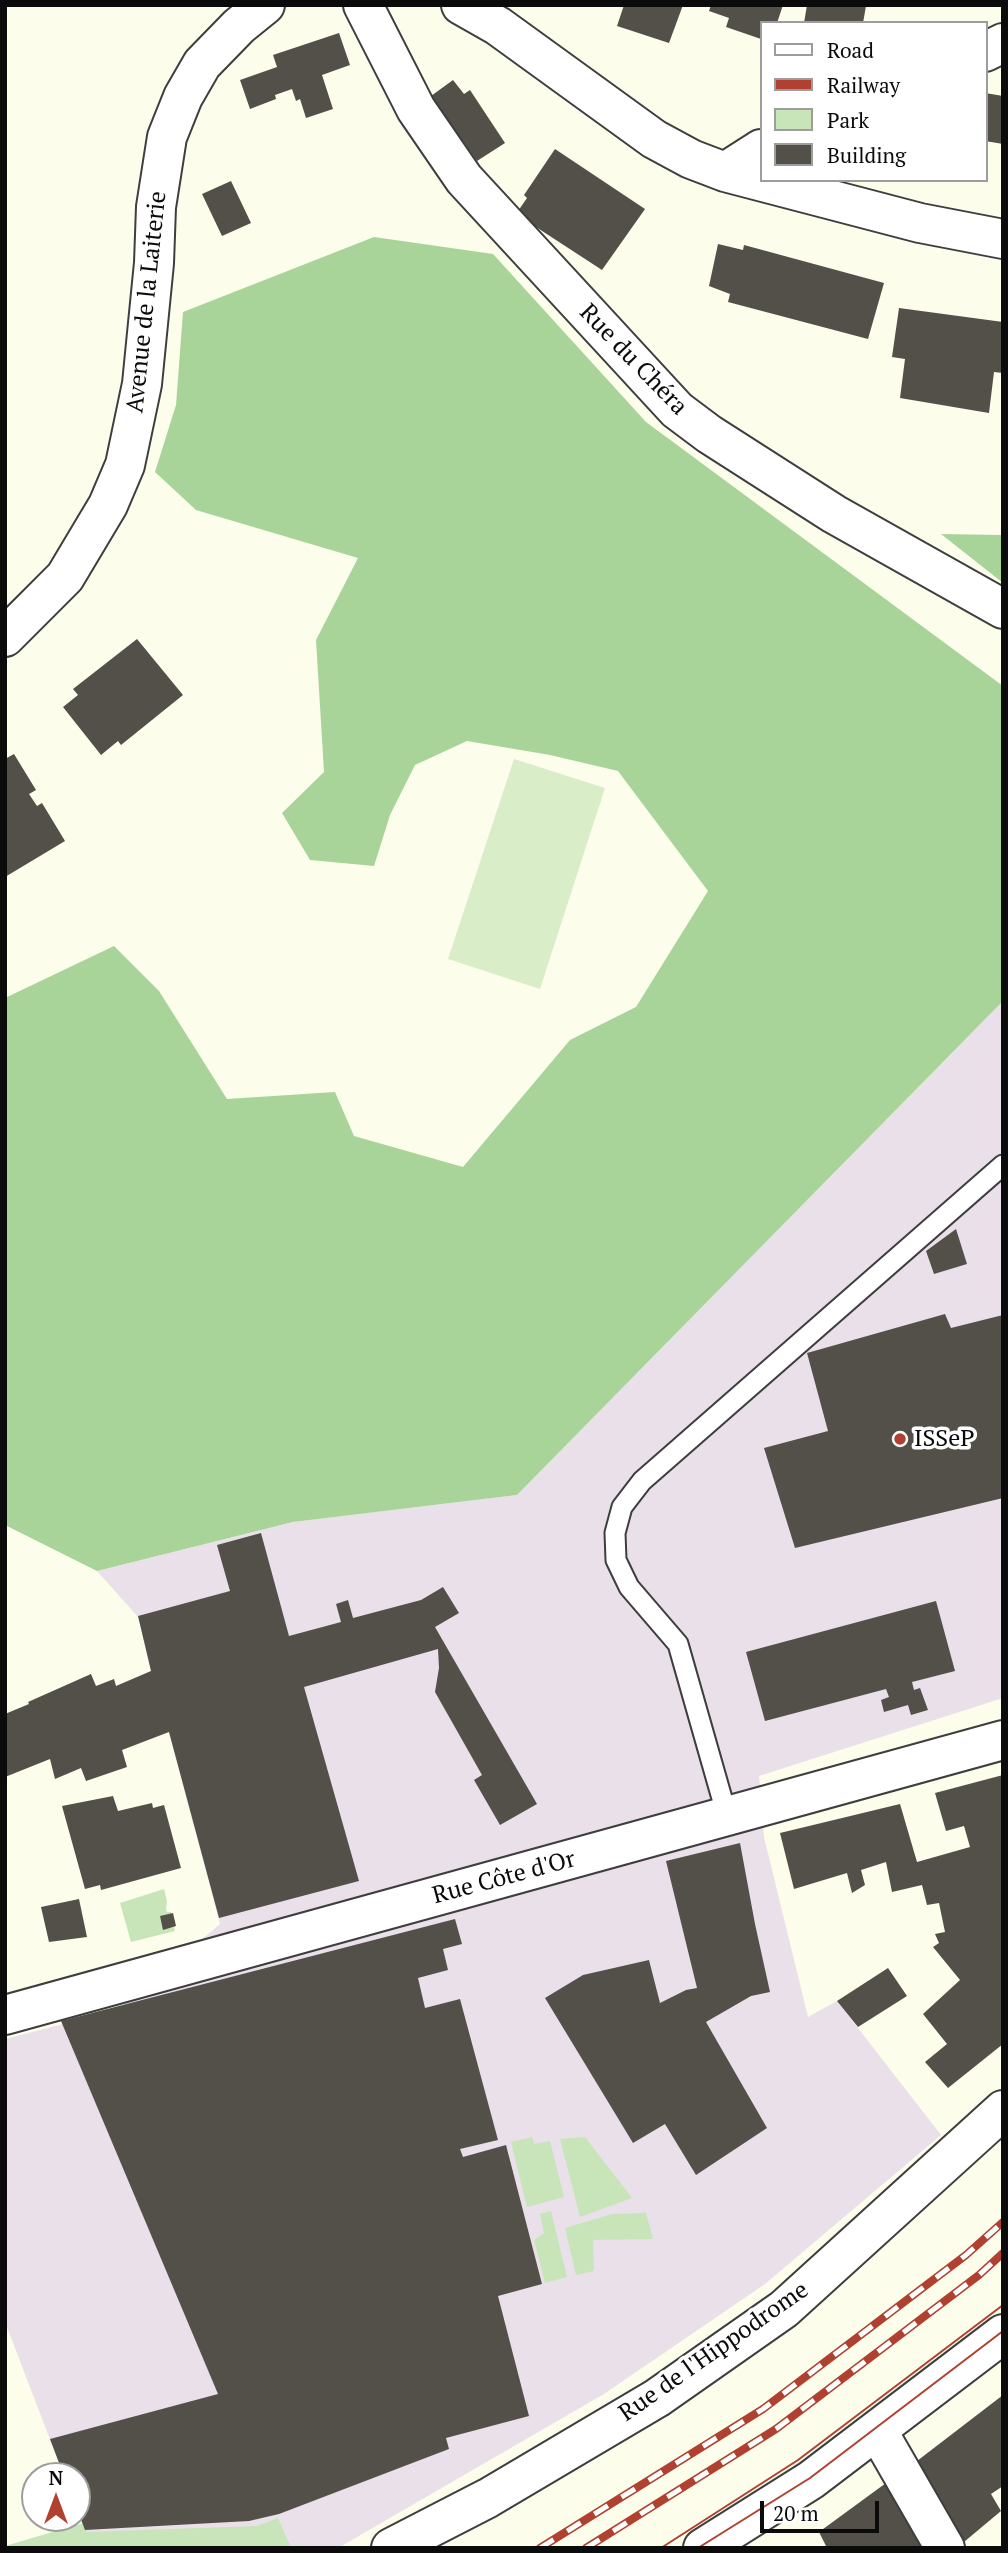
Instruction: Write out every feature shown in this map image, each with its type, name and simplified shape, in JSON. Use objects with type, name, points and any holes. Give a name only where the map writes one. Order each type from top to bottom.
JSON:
[{"type":"street","name":"Avenue de la Laiterie","points":[[5,637],[65,577],[108,505],[125,465],[142,384],[154,263],[156,207],[167,137],[178,107],[202,64],[239,26],[265,5]]},
{"type":"street","name":"Rue du Chéra","points":[[363,5],[416,109],[464,179],[677,410],[709,434],[834,514],[1003,609]]},
{"type":"street","points":[[461,5],[498,26],[654,139],[691,159],[760,181]]},
{"type":"street","points":[[987,51],[1003,43]]},
{"type":"street","points":[[725,172],[760,150]]},
{"type":"street","points":[[763,182],[920,223],[1003,239]]},
{"type":"street","name":"Rue Côte d'Or","points":[[5,2015],[1003,1740]]},
{"type":"street","name":"Rue de l'Hippodrome","points":[[391,2548],[488,2498],[657,2398],[784,2309],[1003,2110]]},
{"type":"street","points":[[702,2548],[811,2480],[1003,2334]]},
{"type":"street","points":[[877,2430],[945,2548]]},
{"type":"lane","points":[[727,1816],[678,1644],[629,1587],[616,1560],[615,1533],[622,1507],[642,1481],[1003,1165]]},
{"type":"shaded area","points":[[1003,1001],[1003,1698],[759,1776],[764,1837],[808,2017],[837,2001],[941,2135],[765,2284],[604,2394],[338,2548],[93,2548],[86,2532],[91,2532],[91,2462],[59,2462],[5,2322],[5,2039],[118,2010],[220,1924],[138,1617],[97,1571],[293,1522],[517,1495]]},
{"type":"green space","points":[[374,237],[493,254],[646,422],[1003,686],[1003,1001],[517,1495],[293,1522],[97,1571],[5,1525],[5,998],[114,946],[159,991],[227,1099],[335,1092],[354,1136],[463,1167],[570,1040],[636,1007],[708,891],[618,771],[550,755],[467,741],[415,765],[390,815],[374,866],[310,860],[282,813],[324,772],[316,640],[358,558],[196,510],[155,472],[176,405],[183,312]]},
{"type":"green space","points":[[941,534],[1003,535],[1003,583]]},
{"type":"green space","points":[[514,759],[605,788],[540,989],[448,959]]},
{"type":"green space","points":[[164,1889],[166,1909],[171,1912],[175,1931],[131,1942],[120,1903]]},
{"type":"green space","points":[[532,2137],[534,2144],[550,2141],[564,2197],[527,2207],[511,2142]]},
{"type":"green space","points":[[585,2137],[632,2198],[580,2217],[560,2139]]},
{"type":"green space","points":[[551,2211],[567,2277],[545,2283],[534,2240],[544,2233],[540,2214]]},
{"type":"green space","points":[[646,2213],[653,2239],[593,2240],[594,2271],[576,2275],[565,2228],[612,2214]]},
{"type":"green space","points":[[278,2518],[291,2548],[5,2548],[52,2532],[257,2526]]},
{"type":"building","points":[[624,5],[683,5],[669,43],[617,26]]},
{"type":"building","points":[[711,5],[783,5],[778,21],[760,21],[760,39],[726,27],[729,18],[709,11]]},
{"type":"building","points":[[807,5],[866,6],[863,21],[804,21]]},
{"type":"building","points":[[339,33],[350,65],[322,75],[333,109],[306,118],[300,99],[296,101],[292,89],[275,95],[276,99],[250,109],[240,80],[277,67],[273,55]]},
{"type":"building","points":[[453,80],[464,94],[470,90],[505,143],[477,161],[431,96]]},
{"type":"building","points":[[987,93],[1003,96],[1003,144],[987,141]]},
{"type":"building","points":[[555,149],[645,209],[602,270],[516,214],[527,198],[524,195]]},
{"type":"building","points":[[231,181],[251,223],[222,236],[202,194]]},
{"type":"building","points":[[718,244],[743,250],[744,245],[884,283],[868,339],[728,302],[730,294],[709,286]]},
{"type":"building","points":[[899,308],[1003,322],[1003,373],[994,372],[989,413],[900,398],[905,359],[892,357]]},
{"type":"building","points":[[137,639],[183,695],[121,745],[118,741],[101,755],[63,707],[78,695],[73,689]]},
{"type":"building","points":[[14,754],[36,790],[29,794],[37,806],[42,803],[65,841],[5,877],[5,759]]},
{"type":"building","points":[[956,1229],[967,1264],[934,1274],[926,1251]]},
{"type":"building","name":"ISSeP","points":[[945,1314],[951,1328],[1003,1315],[1003,1498],[795,1548],[764,1448],[828,1431],[807,1353]]},
{"type":"building","points":[[261,1533],[289,1636],[341,1622],[336,1604],[348,1600],[353,1618],[421,1600],[443,1587],[459,1613],[435,1627],[537,1804],[500,1825],[474,1780],[482,1775],[435,1692],[439,1668],[438,1649],[304,1687],[359,1881],[219,1918],[169,1732],[122,1750],[127,1767],[86,1781],[81,1768],[55,1779],[50,1759],[5,1777],[5,1714],[91,1674],[96,1686],[114,1679],[116,1686],[151,1671],[138,1616],[230,1591],[217,1545]]},
{"type":"building","points":[[936,1601],[955,1671],[912,1682],[914,1690],[920,1688],[928,1710],[911,1715],[908,1705],[884,1712],[881,1700],[889,1697],[886,1689],[765,1721],[746,1652]]},
{"type":"building","points":[[1003,1775],[1003,2044],[948,2088],[925,2062],[947,2044],[923,2014],[960,1980],[933,1947],[939,1943],[935,1934],[945,1932],[939,1903],[927,1905],[922,1885],[892,1892],[886,1862],[861,1870],[865,1885],[852,1893],[847,1873],[794,1889],[780,1833],[900,1804],[917,1862],[970,1847],[964,1826],[946,1831],[935,1793]]},
{"type":"building","points":[[113,1796],[118,1811],[152,1803],[153,1808],[164,1805],[181,1868],[101,1890],[100,1885],[85,1889],[62,1806]]},
{"type":"building","points":[[740,1843],[770,1992],[751,1996],[706,2022],[767,2128],[696,2175],[665,2124],[633,2143],[545,1998],[583,1975],[649,1960],[660,2003],[686,1990],[697,1988],[666,1861]]},
{"type":"building","points":[[79,1899],[87,1937],[49,1942],[41,1907]]},
{"type":"building","points":[[173,1913],[176,1926],[163,1930],[160,1916]]},
{"type":"building","points":[[455,1919],[462,1944],[443,1949],[448,1970],[418,1978],[425,2008],[460,1999],[498,2140],[460,2149],[463,2157],[506,2145],[542,2284],[498,2296],[529,2416],[446,2438],[449,2449],[279,2514],[249,2521],[91,2530],[91,2462],[59,2462],[50,2439],[218,2394],[61,2021]]},
{"type":"building","points":[[888,1968],[907,1996],[858,2027],[837,2001]]},
{"type":"building","points":[[1003,2395],[1003,2486],[991,2494],[1001,2511],[958,2547],[917,2461]]},
{"type":"building","points":[[886,2483],[929,2548],[827,2548],[819,2532]]},
{"type":"tram line","points":[[661,2548],[798,2460],[1003,2305]]},
{"type":"tram line","points":[[698,2548],[810,2478],[1003,2331]]},
{"type":"railway","points":[[540,2548],[763,2409],[966,2255],[1003,2222]]},
{"type":"railway","points":[[586,2548],[776,2429],[979,2275],[1003,2253]]},
{"type":"place","name":"ISSeP","points":[[900,1439]]}]
